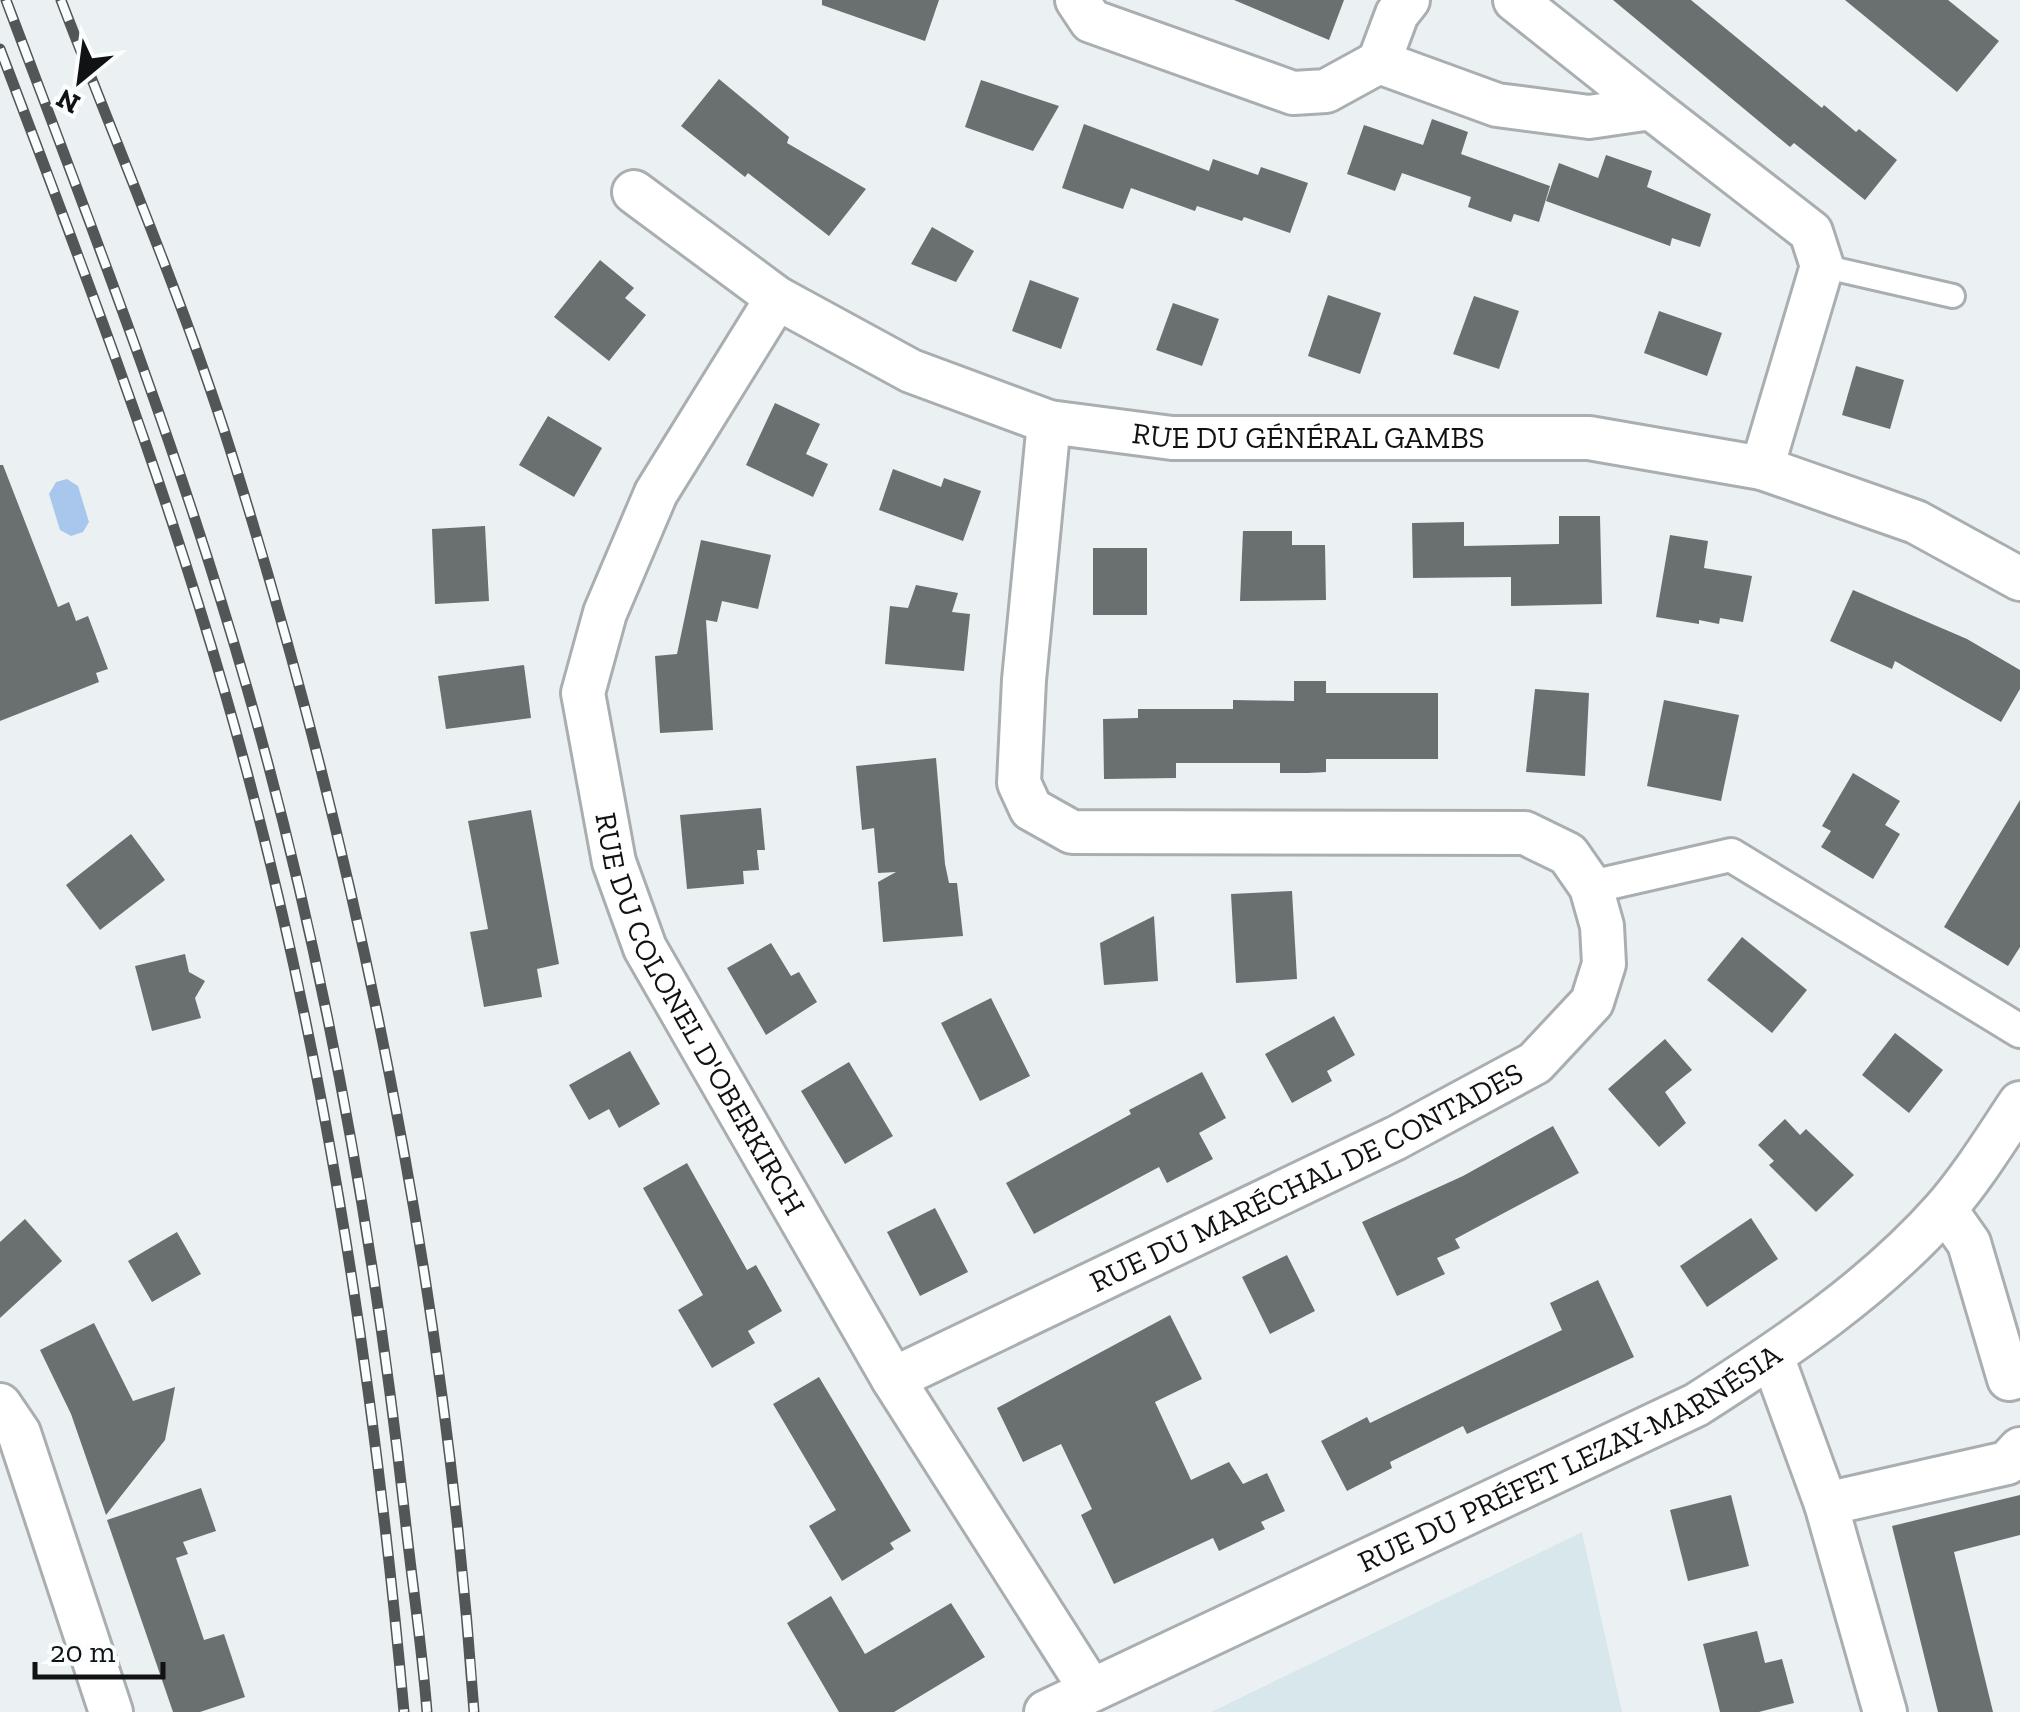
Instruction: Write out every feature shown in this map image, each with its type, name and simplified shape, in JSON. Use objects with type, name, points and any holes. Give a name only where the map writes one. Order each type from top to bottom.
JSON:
[{"type":"street","points":[[1077,0],[1092,20],[1292,93],[1326,90],[1379,62],[1397,14],[1408,0]]},
{"type":"street","points":[[1515,0],[1811,232],[1822,266],[1762,468]]},
{"type":"street","points":[[1379,62],[1497,106],[1589,118],[1651,108]]},
{"type":"street","name":"RUE DU GÉNÉRAL GAMBS","points":[[634,192],[777,298],[912,371],[1049,422],[1172,438],[1589,438],[1762,468],[1916,522],[2020,579]]},
{"type":"street","name":"RUE DU COLONEL D'OBERKIRCH","points":[[777,298],[656,493],[604,613],[583,693],[614,862],[645,948],[894,1379],[1091,1690]]},
{"type":"street","name":"RUE DU MARÉCHAL DE CONTADES","points":[[894,1379],[1396,1138],[1534,1064],[1592,1002],[1604,964],[1602,926],[1591,887],[1568,854],[1525,833],[1072,832],[1031,809],[1018,783],[1049,422]]},
{"type":"street","points":[[1591,887],[1731,855],[2020,1030]]},
{"type":"street","name":"RUE DU PRÉFET LEZAY-MARNÉSIA","points":[[1046,1712],[1696,1405],[1772,1356],[1885,1269],[1945,1209],[2020,1103]]},
{"type":"street","points":[[1945,1209],[1969,1243],[2014,1377],[2020,1425]]},
{"type":"street","points":[[1772,1356],[1826,1504],[1885,1712]]},
{"type":"street","points":[[0,1405],[19,1433],[111,1712]]},
{"type":"street","points":[[1826,1504],[2007,1463],[2020,1449]]},
{"type":"lane","points":[[1822,266],[1953,296]]},
{"type":"shaded area","points":[[1582,1532],[1622,1712],[1211,1712]]},
{"type":"water","points":[[67,479],[78,486],[89,522],[83,532],[71,536],[60,530],[49,494],[56,482]]},
{"type":"building","points":[[822,0],[939,0],[925,41],[822,5]]},
{"type":"building","points":[[1234,0],[1344,0],[1329,40]]},
{"type":"building","points":[[1613,0],[1691,0],[1822,108],[1824,105],[1856,132],[1859,129],[1897,160],[1865,200],[1794,143],[1790,147]]},
{"type":"building","points":[[1845,0],[1948,0],[1999,41],[1957,92]]},
{"type":"building","points":[[719,79],[789,137],[787,143],[866,189],[829,236],[681,126]]},
{"type":"building","points":[[981,80],[1059,106],[1033,151],[965,127]]},
{"type":"building","points":[[1432,119],[1468,132],[1461,154],[1550,186],[1539,222],[1514,214],[1511,222],[1468,207],[1471,197],[1402,173],[1395,191],[1347,174],[1364,125],[1423,145]]},
{"type":"building","points":[[1084,124],[1209,171],[1213,159],[1258,175],[1261,167],[1308,183],[1290,233],[1197,206],[1195,211],[1131,188],[1123,209],[1062,188]]},
{"type":"building","points":[[1606,155],[1652,171],[1647,187],[1711,214],[1700,247],[1672,238],[1670,246],[1546,201],[1559,163],[1598,178]]},
{"type":"building","points":[[932,227],[974,251],[956,282],[911,264]]},
{"type":"building","points":[[600,260],[634,288],[625,298],[646,315],[609,361],[554,317]]},
{"type":"building","points":[[1030,280],[1079,298],[1061,349],[1012,331]]},
{"type":"building","points":[[1328,295],[1381,313],[1360,374],[1308,356]]},
{"type":"building","points":[[1474,296],[1519,311],[1499,369],[1453,354]]},
{"type":"building","points":[[1173,303],[1219,319],[1202,366],[1156,350]]},
{"type":"building","points":[[1659,311],[1722,333],[1707,376],[1644,353]]},
{"type":"building","points":[[1856,366],[1904,380],[1890,429],[1842,415]]},
{"type":"building","points":[[775,403],[820,424],[806,454],[828,464],[813,497],[746,465]]},
{"type":"building","points":[[548,416],[602,448],[574,497],[519,465]]},
{"type":"building","points":[[0,465],[58,607],[69,602],[76,621],[88,616],[108,669],[96,673],[99,682],[0,721]]},
{"type":"building","points":[[893,469],[941,487],[944,478],[981,491],[963,541],[879,510]]},
{"type":"building","points":[[1559,516],[1600,516],[1602,604],[1511,606],[1511,577],[1413,578],[1412,523],[1464,522],[1464,546],[1559,544]]},
{"type":"building","points":[[485,526],[489,601],[435,604],[432,529]]},
{"type":"building","points":[[1243,531],[1292,531],[1292,545],[1325,545],[1326,600],[1240,601]]},
{"type":"building","points":[[1670,535],[1708,541],[1704,568],[1752,576],[1743,622],[1720,618],[1719,624],[1699,620],[1699,624],[1656,617]]},
{"type":"building","points":[[701,540],[771,555],[758,609],[722,601],[717,622],[706,620],[713,730],[660,733],[655,656],[677,654]]},
{"type":"building","points":[[1093,548],[1147,548],[1147,615],[1093,615]]},
{"type":"building","points":[[916,585],[958,593],[952,612],[970,614],[964,671],[885,664],[890,606],[908,608]]},
{"type":"building","points":[[1853,590],[1967,639],[2020,670],[2020,689],[2001,722],[1895,661],[1892,669],[1830,641]]},
{"type":"building","points":[[524,665],[531,718],[446,729],[438,676]]},
{"type":"building","points":[[1294,681],[1326,681],[1326,693],[1438,693],[1438,759],[1326,759],[1326,772],[1308,773],[1280,773],[1280,763],[1176,763],[1176,778],[1104,779],[1103,719],[1138,718],[1138,709],[1233,709],[1233,700],[1294,701]]},
{"type":"building","points":[[1535,689],[1589,693],[1585,776],[1526,772]]},
{"type":"building","points":[[1664,700],[1739,715],[1721,801],[1647,786]]},
{"type":"building","points":[[936,758],[945,864],[949,883],[957,883],[963,936],[883,942],[878,882],[896,872],[878,873],[874,828],[862,830],[856,766]]},
{"type":"building","points":[[1853,773],[1900,801],[1885,825],[1900,834],[1873,879],[1821,847],[1831,831],[1822,826]]},
{"type":"building","points":[[2020,800],[2020,947],[2008,966],[1944,927]]},
{"type":"building","points":[[761,808],[765,850],[757,850],[759,870],[743,871],[744,884],[687,889],[680,815]]},
{"type":"building","points":[[531,810],[559,964],[537,969],[542,997],[484,1007],[470,932],[488,929],[468,821]]},
{"type":"building","points":[[131,834],[165,880],[100,930],[66,885]]},
{"type":"building","points":[[1292,891],[1297,979],[1236,983],[1231,894]]},
{"type":"building","points":[[1154,916],[1158,981],[1104,985],[1100,943]]},
{"type":"building","points":[[1742,937],[1807,990],[1772,1033],[1707,980]]},
{"type":"building","points":[[771,943],[791,976],[799,972],[817,1002],[766,1035],[727,968]]},
{"type":"building","points":[[185,954],[189,972],[205,981],[195,998],[201,1018],[152,1031],[135,966]]},
{"type":"building","points":[[991,998],[1030,1076],[980,1101],[941,1023]]},
{"type":"building","points":[[1334,1016],[1355,1055],[1327,1071],[1332,1081],[1292,1103],[1265,1054]]},
{"type":"building","points":[[1895,1033],[1943,1070],[1909,1113],[1862,1075]]},
{"type":"building","points":[[1665,1039],[1692,1070],[1665,1092],[1686,1123],[1659,1147],[1608,1089]]},
{"type":"building","points":[[630,1051],[660,1104],[619,1128],[609,1109],[589,1120],[569,1085]]},
{"type":"building","points":[[849,1062],[893,1136],[845,1164],[801,1091]]},
{"type":"building","points":[[1202,1072],[1226,1118],[1199,1133],[1213,1159],[1167,1183],[1159,1167],[1034,1234],[1006,1183]]},
{"type":"building","points":[[1785,1119],[1800,1135],[1806,1129],[1854,1175],[1816,1212],[1769,1165],[1774,1161],[1758,1145]]},
{"type":"building","points":[[1553,1126],[1579,1173],[1455,1239],[1460,1248],[1437,1258],[1445,1274],[1397,1296],[1362,1222],[1463,1176]]},
{"type":"building","points":[[687,1163],[747,1270],[756,1265],[782,1311],[748,1331],[755,1343],[712,1368],[678,1310],[703,1295],[643,1188]]},
{"type":"building","points":[[935,1208],[968,1272],[920,1296],[887,1232]]},
{"type":"building","points":[[1751,1218],[1778,1259],[1707,1307],[1680,1266]]},
{"type":"building","points":[[25,1219],[62,1261],[0,1318],[0,1242]]},
{"type":"building","points":[[177,1232],[201,1274],[152,1302],[128,1261]]},
{"type":"building","points":[[1287,1255],[1315,1311],[1270,1334],[1242,1277]]},
{"type":"building","points":[[1598,1280],[1634,1357],[1467,1434],[1463,1426],[1390,1462],[1392,1468],[1347,1491],[1321,1441],[1367,1417],[1370,1423],[1562,1330],[1550,1303]]},
{"type":"building","points":[[1170,1315],[1202,1379],[1155,1402],[1191,1480],[1229,1462],[1243,1484],[1267,1473],[1285,1511],[1261,1522],[1265,1529],[1219,1551],[1213,1538],[1114,1584],[1081,1515],[1092,1509],[1061,1444],[1023,1462],[997,1408]]},
{"type":"building","points":[[94,1323],[133,1401],[175,1387],[165,1440],[106,1515],[71,1414],[40,1350]]},
{"type":"building","points":[[819,1377],[911,1531],[890,1543],[894,1549],[842,1581],[809,1526],[836,1510],[773,1404]]},
{"type":"building","points":[[201,1488],[216,1531],[183,1542],[188,1554],[176,1558],[204,1640],[224,1634],[245,1697],[200,1712],[173,1712],[107,1520]]},
{"type":"building","points":[[1731,1495],[1749,1566],[1688,1581],[1670,1510]]},
{"type":"building","points":[[2020,1495],[2020,1535],[1954,1552],[1993,1712],[1938,1712],[1892,1526]]},
{"type":"building","points":[[831,1596],[865,1654],[951,1603],[985,1657],[894,1712],[839,1712],[787,1623]]},
{"type":"building","points":[[1757,1631],[1765,1663],[1782,1659],[1794,1703],[1759,1712],[1720,1712],[1703,1644]]},
{"type":"railway","points":[[6,0],[134,342],[193,514],[275,790],[323,996],[362,1204],[393,1412],[427,1712]]},
{"type":"railway","points":[[61,0],[170,279],[230,449],[318,759],[356,916],[418,1232],[460,1551],[474,1712]]},
{"type":"railway","points":[[0,49],[147,449],[201,611],[259,818],[316,1071],[339,1198],[376,1455],[404,1712]]}]
